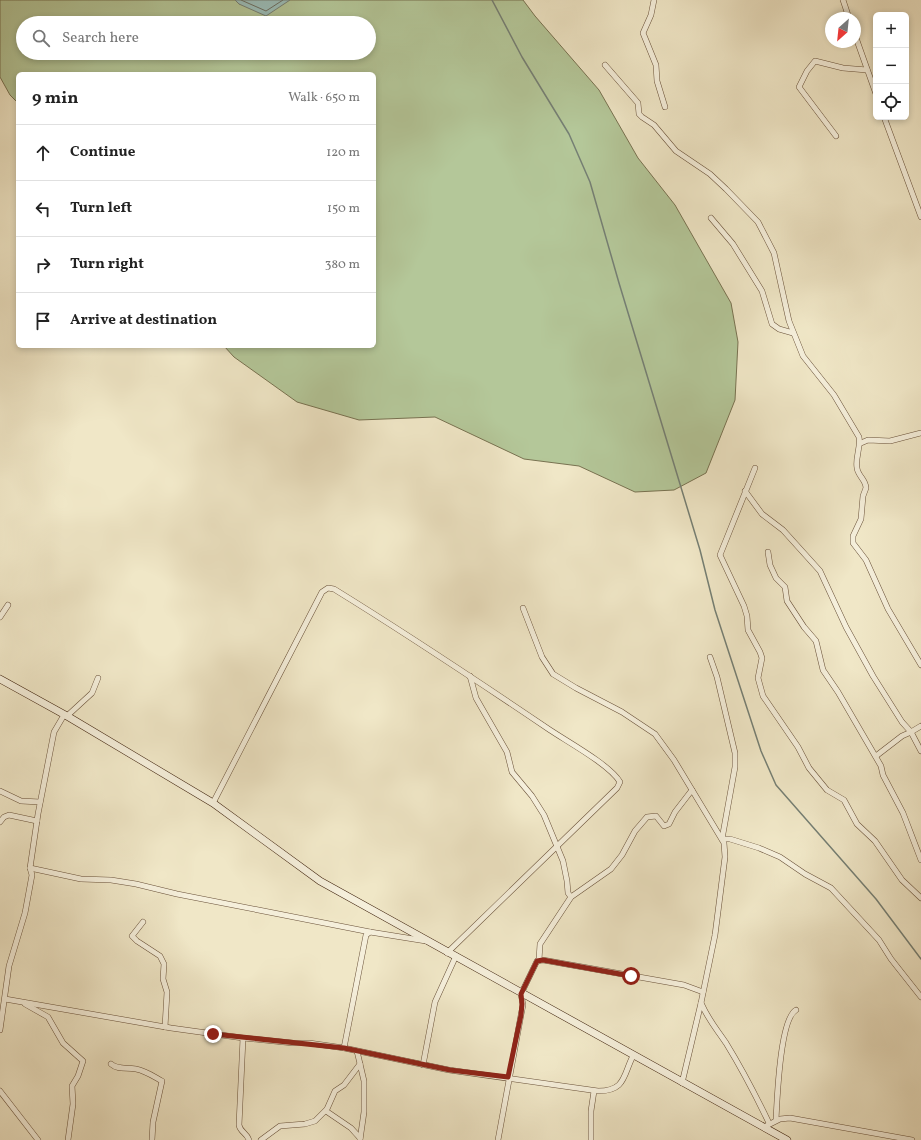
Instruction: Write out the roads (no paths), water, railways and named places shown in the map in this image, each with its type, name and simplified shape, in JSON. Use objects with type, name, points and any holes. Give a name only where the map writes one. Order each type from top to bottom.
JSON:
[{"type":"street","points":[[654,0],[651,15],[643,33],[656,65],[657,81],[665,106]]},
{"type":"street","points":[[843,0],[847,12]]},
{"type":"street","points":[[859,48],[873,86]]},
{"type":"street","points":[[836,136],[799,87],[807,71],[815,61],[843,68],[867,70]]},
{"type":"street","points":[[605,65],[638,103],[639,114],[654,126],[676,151],[710,174],[758,222],[774,253],[793,333],[803,356],[834,395],[852,422],[861,443]]},
{"type":"street","points":[[885,120],[921,217]]},
{"type":"street","points":[[711,218],[733,244],[762,290],[772,324],[779,329],[793,333]]},
{"type":"street","points":[[921,433],[890,441],[868,440],[861,443],[858,449],[857,468],[866,488],[863,496],[861,519],[853,536],[853,543],[866,560],[888,609],[921,664]]},
{"type":"street","points":[[755,468],[720,555],[742,601],[747,616],[748,630],[762,658],[758,678],[763,696],[798,747],[809,768],[828,790],[844,800],[857,824],[875,841],[902,880],[921,898]]},
{"type":"street","points":[[745,491],[762,514],[783,530],[820,571],[846,627],[873,676],[902,722],[911,732],[921,751]]},
{"type":"street","points":[[768,552],[770,565],[776,578],[785,587],[787,601],[804,627],[816,641],[823,670],[876,756],[887,784],[903,813],[921,860]]},
{"type":"street","points":[[212,803],[315,604],[322,592],[328,588],[334,588],[470,676],[599,764],[620,782],[617,788],[447,953]]},
{"type":"street","points":[[0,617],[8,605]]},
{"type":"street","points":[[523,608],[542,657],[552,674],[622,712],[655,734],[674,760],[722,839],[725,848],[725,862],[715,935],[702,1004],[682,1083]]},
{"type":"street","points":[[710,657],[717,677],[735,753],[735,767],[722,839]]},
{"type":"street","points":[[470,676],[476,698],[507,752],[512,772],[540,808],[557,846],[565,869],[568,893],[571,897]]},
{"type":"street","points":[[0,1030],[9,966],[26,913],[32,875],[30,868],[37,821],[54,732],[65,716],[92,693],[98,678]]},
{"type":"street","points":[[0,679],[212,803],[320,881],[632,1056],[682,1083],[767,1125],[786,1140]]},
{"type":"street","points":[[876,756],[902,736],[921,726]]},
{"type":"street","points":[[0,790],[21,801],[40,802]]},
{"type":"street","points":[[498,1140],[508,1077],[521,1015],[521,994],[539,960],[540,944],[571,897],[611,869],[622,855],[635,831],[647,817],[656,816],[664,826],[669,824],[675,812],[692,790]]},
{"type":"street","points":[[0,822],[4,816],[9,815],[37,821]]},
{"type":"street","points":[[722,839],[730,839],[759,848],[780,857],[818,882],[831,888],[879,940],[890,959],[921,997]]},
{"type":"street","points":[[30,868],[81,879],[111,880],[136,884],[177,894],[370,932],[426,941]]},
{"type":"street","points":[[143,922],[132,936],[160,956],[164,964],[163,979],[166,992],[165,1027]]},
{"type":"street","points":[[344,1048],[366,935],[370,932]]},
{"type":"street","points":[[423,1065],[434,1002],[455,958]]},
{"type":"street","points":[[539,960],[684,985],[704,992]]},
{"type":"street","points":[[5,999],[165,1027],[243,1038],[293,1043],[309,1043],[344,1048],[423,1065],[594,1091],[603,1091],[619,1086],[625,1078],[632,1056]]},
{"type":"street","points":[[21,1001],[48,1017],[63,1043],[82,1062],[78,1076],[72,1086],[73,1104],[68,1140]]},
{"type":"street","points":[[702,1004],[709,1022],[725,1043],[751,1087],[767,1125]]},
{"type":"street","points":[[776,1120],[783,1039],[792,1013],[796,1010]]},
{"type":"street","points":[[243,1038],[239,1125],[240,1129],[249,1140]]},
{"type":"street","points":[[357,1051],[364,1081],[364,1112],[360,1139]]},
{"type":"street","points":[[111,1064],[115,1067],[136,1068],[145,1071],[162,1081],[153,1122],[152,1140]]},
{"type":"street","points":[[261,1140],[280,1126],[312,1122],[326,1111],[335,1091],[344,1085],[360,1064]]},
{"type":"street","points":[[0,1091],[38,1140]]},
{"type":"street","points":[[591,1140],[591,1111],[594,1091]]},
{"type":"street","points":[[326,1111],[352,1128],[360,1139]]},
{"type":"street","points":[[767,1125],[776,1120],[790,1118],[821,1122],[912,1140]]},
{"type":"water","points":[[235,0],[290,0],[266,16],[239,4]]},
{"type":"waterway","points":[[492,0],[522,57],[569,134],[590,182],[700,550],[715,610],[761,751],[776,785],[876,899],[921,959]]}]
